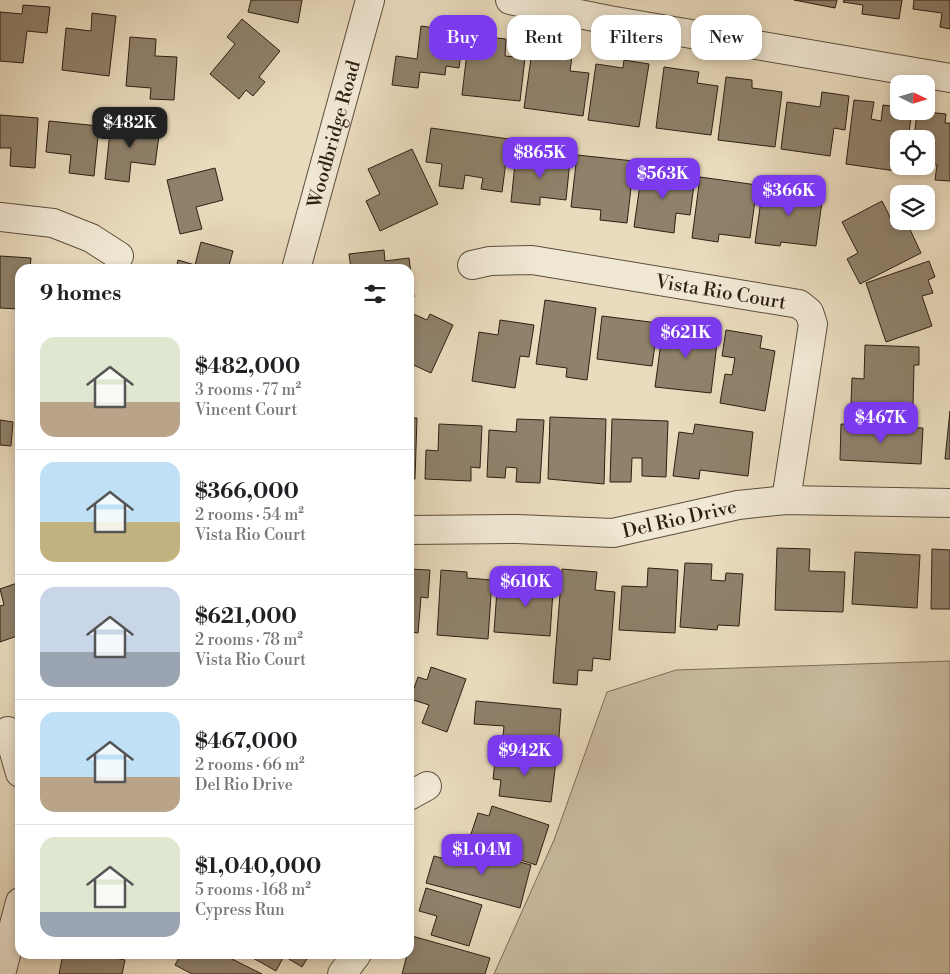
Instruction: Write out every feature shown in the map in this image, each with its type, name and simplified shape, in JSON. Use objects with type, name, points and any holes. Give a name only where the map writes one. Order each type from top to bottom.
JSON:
[{"type":"street","name":"Woodbridge Road","points":[[297,264],[370,0]]},
{"type":"street","points":[[510,0],[608,20],[950,78]]},
{"type":"street","points":[[0,217],[53,223],[92,238],[119,256]]},
{"type":"street","name":"Vista Rio Court","points":[[472,265],[490,261],[532,260],[799,304],[809,312],[813,324],[786,500]]},
{"type":"street","name":"Del Rio Drive","points":[[414,530],[516,529],[613,532],[738,505],[786,500],[950,503]]},
{"type":"street","points":[[9,731],[15,754]]},
{"type":"street","points":[[1,974],[15,921]]},
{"type":"street","points":[[342,974],[354,959]]},
{"type":"shaded area","points":[[950,661],[950,974],[494,974],[554,840],[607,692],[676,670]]},
{"type":"building","points":[[251,0],[302,0],[298,23],[248,12]]},
{"type":"building","points":[[794,0],[837,0],[835,8]]},
{"type":"building","points":[[844,0],[902,0],[899,19],[862,14],[863,5],[843,2]]},
{"type":"building","points":[[914,0],[950,0],[950,29],[940,27],[942,13],[913,9]]},
{"type":"building","points":[[23,5],[50,7],[47,33],[27,31],[23,63],[0,61],[0,12],[22,14]]},
{"type":"building","points":[[92,13],[116,16],[109,76],[62,70],[66,28],[91,31]]},
{"type":"building","points":[[242,19],[280,51],[259,77],[265,82],[253,96],[246,90],[239,99],[210,74],[235,44],[227,37]]},
{"type":"building","points":[[421,26],[429,27],[429,60],[460,60],[459,68],[446,66],[445,75],[420,72],[418,88],[392,85],[396,56],[417,59]]},
{"type":"building","points":[[130,37],[156,39],[155,56],[177,57],[174,100],[150,99],[151,88],[126,86]]},
{"type":"building","points":[[497,38],[506,39],[505,56],[507,56],[507,60],[525,60],[520,101],[462,95],[466,60],[497,60]]},
{"type":"building","points":[[531,60],[572,60],[570,71],[589,73],[583,116],[524,108]]},
{"type":"building","points":[[624,60],[649,64],[639,127],[588,120],[596,64],[623,68]]},
{"type":"building","points":[[664,67],[699,72],[697,83],[718,86],[711,135],[656,128]]},
{"type":"building","points":[[726,77],[752,80],[752,88],[782,92],[775,147],[718,140]]},
{"type":"building","points":[[822,92],[849,96],[845,130],[834,128],[830,156],[781,149],[787,102],[820,107]]},
{"type":"building","points":[[854,100],[874,102],[871,119],[881,121],[883,105],[890,106],[890,120],[911,120],[909,130],[890,130],[890,170],[846,164]]},
{"type":"building","points":[[935,113],[946,114],[945,123],[950,123],[950,181],[935,180],[937,165],[935,165],[935,130],[915,130],[916,120],[935,120]]},
{"type":"building","points":[[0,115],[38,118],[35,168],[10,166],[11,148],[0,148]]},
{"type":"building","points":[[49,121],[99,126],[94,176],[69,173],[71,155],[46,152]]},
{"type":"building","points":[[111,122],[160,128],[155,165],[131,162],[129,182],[105,179]]},
{"type":"building","points":[[431,128],[509,139],[502,192],[481,189],[483,178],[465,175],[463,189],[439,186],[442,164],[426,162]]},
{"type":"building","points":[[412,149],[438,204],[380,231],[366,201],[380,194],[368,169]]},
{"type":"building","points":[[516,154],[570,160],[566,200],[540,197],[540,205],[511,202]]},
{"type":"building","points":[[577,155],[634,161],[627,223],[600,220],[601,210],[571,207]]},
{"type":"building","points":[[215,168],[223,200],[196,207],[202,229],[180,234],[167,180]]},
{"type":"building","points":[[642,170],[695,177],[690,215],[676,213],[674,233],[634,227]]},
{"type":"building","points":[[700,177],[757,185],[750,238],[719,234],[718,242],[692,238]]},
{"type":"building","points":[[763,186],[823,194],[816,246],[781,242],[780,246],[755,243]]},
{"type":"building","points":[[882,201],[890,217],[890,230],[910,230],[921,253],[860,284],[847,259],[858,253],[842,222]]},
{"type":"building","points":[[201,242],[233,251],[229,264],[195,264]]},
{"type":"building","points":[[384,250],[385,261],[409,258],[410,264],[350,264],[349,254]]},
{"type":"building","points":[[0,256],[31,258],[30,264],[15,264],[15,309],[0,308]]},
{"type":"building","points":[[178,260],[192,264],[177,264]]},
{"type":"building","points":[[929,261],[935,277],[928,280],[933,293],[922,296],[932,326],[886,342],[866,283]]},
{"type":"building","points":[[545,300],[596,308],[587,380],[566,377],[567,368],[536,364]]},
{"type":"building","points":[[414,314],[427,320],[430,314],[453,325],[431,373],[414,365]]},
{"type":"building","points":[[602,316],[658,323],[652,366],[597,359]]},
{"type":"building","points":[[500,320],[534,325],[529,357],[520,356],[515,388],[472,381],[479,332],[498,335]]},
{"type":"building","points":[[664,320],[690,323],[689,331],[718,335],[711,393],[655,387]]},
{"type":"building","points":[[726,330],[762,336],[760,348],[775,351],[765,411],[720,403],[725,374],[732,375],[735,358],[722,356]]},
{"type":"building","points":[[865,345],[919,347],[919,365],[914,365],[913,405],[851,403],[852,378],[864,379]]},
{"type":"building","points":[[950,411],[950,459],[945,459]]},
{"type":"building","points":[[550,417],[606,419],[604,484],[548,479]]},
{"type":"building","points":[[414,418],[417,418],[415,479]]},
{"type":"building","points":[[517,419],[544,420],[540,483],[516,482],[517,468],[506,467],[505,478],[487,477],[489,430],[516,432]]},
{"type":"building","points":[[612,419],[668,421],[666,477],[642,476],[642,458],[632,458],[631,482],[610,482]]},
{"type":"building","points":[[0,420],[13,422],[11,446],[0,445]]},
{"type":"building","points":[[439,424],[482,426],[480,468],[471,467],[471,481],[425,479],[426,450],[438,451]]},
{"type":"building","points":[[695,424],[753,432],[748,476],[700,470],[699,479],[673,476],[679,432],[693,434]]},
{"type":"building","points":[[841,424],[923,428],[921,464],[840,460]]},
{"type":"building","points":[[777,548],[810,549],[809,571],[845,572],[843,612],[775,610]]},
{"type":"building","points":[[932,549],[950,550],[950,609],[931,609]]},
{"type":"building","points":[[855,552],[920,555],[917,608],[852,604]]},
{"type":"building","points":[[685,563],[712,564],[711,580],[725,581],[726,573],[743,574],[739,626],[718,625],[717,630],[680,627]]},
{"type":"building","points":[[648,568],[678,570],[675,633],[619,630],[622,586],[647,587]]},
{"type":"building","points":[[414,569],[430,570],[428,598],[421,597],[418,633],[414,633]]},
{"type":"building","points":[[562,569],[597,572],[595,590],[615,592],[610,660],[593,658],[592,671],[578,670],[577,685],[553,683]]},
{"type":"building","points":[[441,570],[467,572],[467,578],[492,580],[488,639],[437,635]]},
{"type":"building","points":[[526,574],[554,576],[550,636],[494,632],[497,590],[525,591]]},
{"type":"building","points":[[15,584],[15,637],[0,642],[0,606],[4,605],[0,589]]},
{"type":"building","points":[[431,667],[466,679],[447,732],[422,723],[429,705],[414,700],[414,688],[418,677],[427,680]]},
{"type":"building","points":[[476,701],[561,709],[558,750],[519,746],[519,738],[503,736],[504,726],[474,724]]},
{"type":"building","points":[[496,753],[556,761],[551,802],[499,796],[501,780],[493,779]]},
{"type":"building","points":[[492,806],[549,825],[536,865],[468,843],[478,813],[489,816]]},
{"type":"building","points":[[461,846],[531,865],[520,908],[426,883],[434,856],[457,862]]},
{"type":"building","points":[[426,888],[482,905],[469,946],[431,935],[437,916],[419,911]]},
{"type":"building","points":[[414,937],[490,958],[485,974],[402,974],[406,959],[414,959]]},
{"type":"building","points":[[62,959],[125,960],[122,974],[59,974]]},
{"type":"building","points":[[178,959],[232,959],[262,974],[192,974],[175,965]]},
{"type":"building","points":[[255,959],[282,959],[276,971]]},
{"type":"building","points":[[289,959],[307,959],[302,967]]}]
